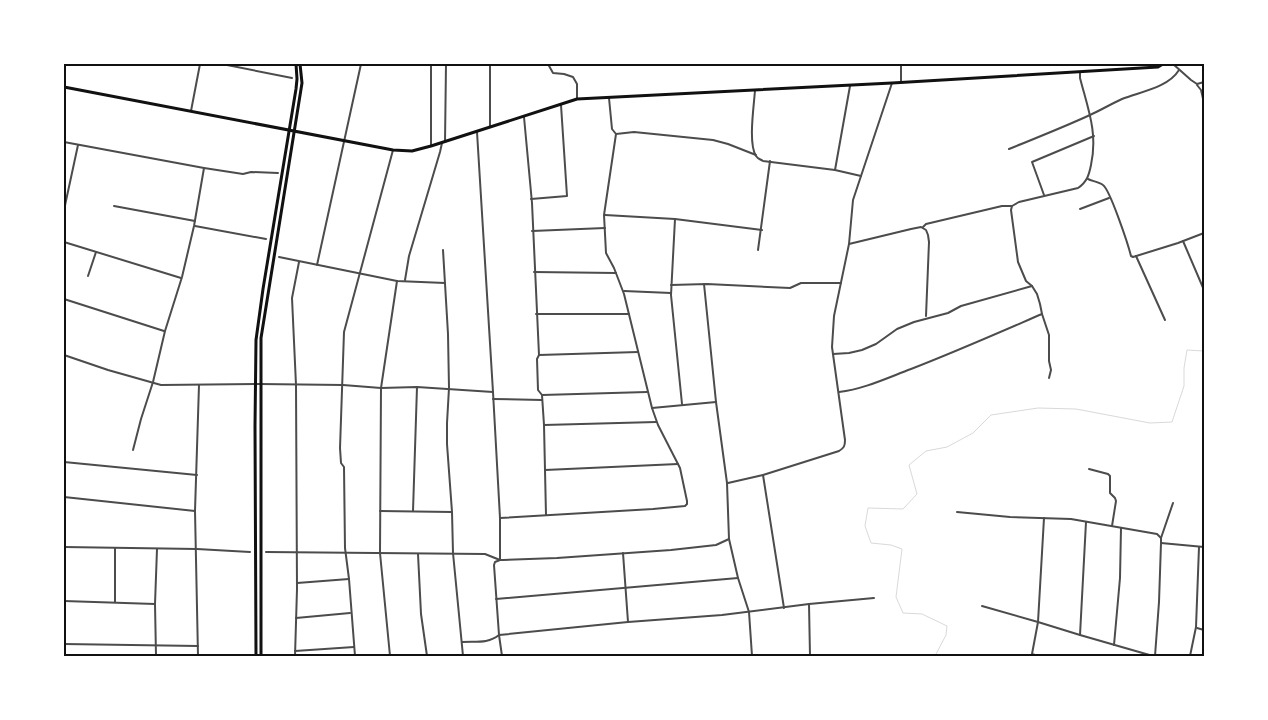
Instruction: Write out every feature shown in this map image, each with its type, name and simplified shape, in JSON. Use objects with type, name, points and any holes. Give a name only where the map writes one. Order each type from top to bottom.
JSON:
[{"type":"main road","points":[[256,656],[255,426],[259,384],[256,340],[296,89],[296,64]]},
{"type":"main road","points":[[261,656],[259,384],[261,338],[302,83],[300,64]]},
{"type":"main road","points":[[64,87],[393,150],[412,151],[443,143],[577,99],[1080,72],[1158,67],[1163,64]]},
{"type":"street","points":[[191,111],[200,64]]},
{"type":"street","points":[[222,64],[292,78]]},
{"type":"street","points":[[317,265],[362,64]]},
{"type":"street","points":[[431,64],[431,146]]},
{"type":"street","points":[[405,280],[409,256],[443,143],[446,64]]},
{"type":"street","points":[[490,64],[490,127]]},
{"type":"street","points":[[548,64],[553,73],[573,77],[577,84],[577,99]]},
{"type":"street","points":[[901,64],[901,82]]},
{"type":"street","points":[[1173,64],[1197,84],[1201,90],[1204,103]]},
{"type":"street","points":[[1009,149],[1090,115],[1124,98],[1156,87],[1171,78],[1179,70]]},
{"type":"street","points":[[849,244],[924,227],[926,224],[1002,206],[1012,206],[1019,202],[1078,188],[1084,184],[1088,179],[1093,158],[1094,136],[1080,72]]},
{"type":"street","points":[[1197,84],[1204,82]]},
{"type":"street","points":[[727,483],[763,475],[842,449],[845,445],[832,347],[832,329],[849,244],[853,200],[892,83]]},
{"type":"street","points":[[835,170],[851,85]]},
{"type":"street","points":[[755,90],[752,133],[756,155]]},
{"type":"street","points":[[500,518],[616,512],[685,506],[687,504],[680,468],[652,408],[629,314],[616,273],[606,253],[604,215],[616,134],[612,129],[609,98]]},
{"type":"street","points":[[531,199],[568,196],[561,104]]},
{"type":"street","points":[[524,117],[531,199],[538,390],[542,396],[544,425],[546,515]]},
{"type":"street","points":[[477,132],[500,518],[500,560]]},
{"type":"street","points":[[616,134],[634,132],[713,140],[756,155],[763,160],[835,170],[861,176]]},
{"type":"street","points":[[1044,196],[1032,162],[1094,136]]},
{"type":"street","points":[[64,142],[243,174],[251,172],[278,173]]},
{"type":"street","points":[[64,210],[78,145]]},
{"type":"street","points":[[355,656],[346,552],[344,467],[341,463],[340,448],[344,332],[393,150]]},
{"type":"street","points":[[758,250],[770,161]]},
{"type":"street","points":[[134,450],[141,419],[154,382],[165,331],[194,226],[204,168]]},
{"type":"street","points":[[1088,179],[1102,184],[1107,190],[1132,256],[1204,233]]},
{"type":"street","points":[[1080,209],[1109,198]]},
{"type":"street","points":[[114,206],[195,221]]},
{"type":"street","points":[[1012,206],[1018,262],[1026,281],[1037,294],[1049,335],[1049,378]]},
{"type":"street","points":[[604,215],[675,219],[762,230]]},
{"type":"street","points":[[675,219],[671,293],[682,404]]},
{"type":"street","points":[[194,226],[266,239]]},
{"type":"street","points":[[924,227],[928,234],[929,242],[926,316]]},
{"type":"street","points":[[532,231],[605,228]]},
{"type":"street","points":[[1183,241],[1204,290]]},
{"type":"street","points":[[64,242],[181,278]]},
{"type":"street","points":[[442,250],[449,388],[447,444],[453,553],[463,656]]},
{"type":"street","points":[[88,276],[96,252]]},
{"type":"street","points":[[1136,256],[1165,320]]},
{"type":"street","points":[[280,257],[397,281],[445,283]]},
{"type":"street","points":[[295,656],[297,583],[296,385],[292,298],[299,262]]},
{"type":"street","points":[[534,272],[616,273]]},
{"type":"street","points":[[390,656],[380,553],[381,388],[397,281]]},
{"type":"street","points":[[672,285],[704,284],[790,288],[801,284],[841,283]]},
{"type":"street","points":[[704,284],[716,402],[727,483],[729,539],[738,578],[749,612],[752,656]]},
{"type":"street","points":[[833,354],[862,350],[876,344],[897,329],[914,322],[948,313],[961,306],[1032,286]]},
{"type":"street","points":[[622,291],[671,293]]},
{"type":"street","points":[[64,304],[64,299],[165,331]]},
{"type":"street","points":[[536,314],[629,314]]},
{"type":"street","points":[[838,393],[851,391],[878,382],[1042,314]]},
{"type":"street","points":[[538,354],[638,352]]},
{"type":"street","points":[[64,354],[108,370],[160,385],[343,385],[381,388],[449,388],[493,392]]},
{"type":"street","points":[[198,656],[195,511],[199,385]]},
{"type":"street","points":[[412,511],[417,387]]},
{"type":"street","points":[[542,396],[648,392]]},
{"type":"street","points":[[493,400],[542,400]]},
{"type":"street","points":[[652,408],[716,402]]},
{"type":"street","points":[[544,425],[657,422]]},
{"type":"street","points":[[64,462],[197,475]]},
{"type":"street","points":[[546,470],[678,464]]},
{"type":"street","points":[[1089,469],[1110,476],[1110,493],[1116,501],[1112,526]]},
{"type":"street","points":[[763,475],[784,608]]},
{"type":"street","points":[[64,497],[195,511]]},
{"type":"street","points":[[982,606],[1154,656],[1159,602],[1161,538],[1173,502]]},
{"type":"street","points":[[380,511],[452,512]]},
{"type":"street","points":[[957,512],[1010,517],[1071,519],[1157,534],[1161,538]]},
{"type":"street","points":[[1038,656],[1032,654],[1038,622],[1044,518]]},
{"type":"street","points":[[1080,635],[1086,522]]},
{"type":"street","points":[[1114,645],[1120,578],[1121,527]]},
{"type":"street","points":[[266,552],[485,554],[500,560],[557,558],[716,545],[729,539]]},
{"type":"street","points":[[1161,543],[1204,546]]},
{"type":"street","points":[[64,547],[197,549],[250,552]]},
{"type":"street","points":[[1190,656],[1196,627],[1199,547]]},
{"type":"street","points":[[115,548],[115,602]]},
{"type":"street","points":[[156,656],[157,549]]},
{"type":"street","points":[[418,553],[421,614],[427,656]]},
{"type":"street","points":[[624,553],[628,622]]},
{"type":"street","points":[[500,560],[494,566],[502,656]]},
{"type":"street","points":[[496,600],[738,578]]},
{"type":"street","points":[[297,583],[349,579]]},
{"type":"street","points":[[462,642],[486,641],[494,639],[499,635],[722,615],[874,598]]},
{"type":"street","points":[[64,601],[155,604]]},
{"type":"street","points":[[809,604],[810,656]]},
{"type":"street","points":[[296,618],[352,613]]},
{"type":"street","points":[[1196,627],[1204,630]]},
{"type":"street","points":[[64,644],[198,646]]},
{"type":"street","points":[[295,651],[354,647]]},
{"type":"waterway","points":[[935,656],[946,635],[947,626],[922,614],[903,613],[896,597],[902,549],[891,545],[871,543],[865,526],[868,508],[903,509],[917,494],[909,465],[926,451],[947,447],[973,433],[991,415],[1038,408],[1076,409],[1150,423],[1172,422],[1184,386],[1187,350],[1204,351]]}]
